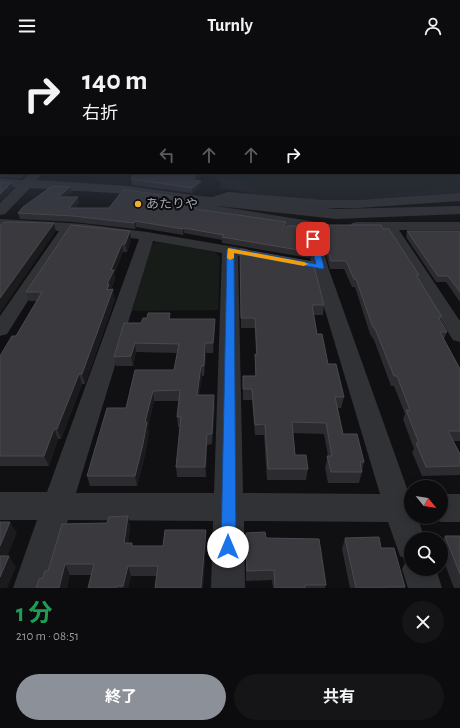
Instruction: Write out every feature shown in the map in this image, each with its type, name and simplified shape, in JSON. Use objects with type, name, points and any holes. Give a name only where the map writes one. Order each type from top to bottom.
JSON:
[{"type":"street","points":[[0,182],[129,190],[207,201],[336,214],[460,210]]},
{"type":"street","points":[[0,211],[28,184]]},
{"type":"street","points":[[460,197],[337,204],[293,203],[228,196],[207,201],[200,205],[214,210],[310,225],[390,227],[460,226]]},
{"type":"street","points":[[0,223],[68,227],[147,236],[258,255]]},
{"type":"street","points":[[310,225],[313,266],[404,505]]},
{"type":"street","points":[[0,330],[68,227]]},
{"type":"street","points":[[390,227],[460,336]]},
{"type":"street","points":[[30,588],[147,236]]},
{"type":"street","points":[[228,588],[230,250]]},
{"type":"street","points":[[0,506],[58,505],[404,508]]},
{"type":"street","points":[[448,508],[460,508]]},
{"type":"street","points":[[421,576],[425,588]]},
{"type":"shaded area","points":[[220,182],[460,182],[460,193],[344,201],[259,197],[257,194],[220,188]]},
{"type":"shaded area","points":[[246,182],[460,182],[460,188],[358,196],[306,198],[261,194]]},
{"type":"shaded area","points":[[157,242],[215,252],[220,257],[218,310],[132,311],[151,244]]},
{"type":"building","points":[[0,182],[11,183],[0,194]]},
{"type":"building","points":[[151,182],[200,182],[192,188]]},
{"type":"building","points":[[52,186],[70,187],[58,197],[78,197],[69,208],[109,208],[123,190],[128,190],[187,199],[184,202],[194,203],[190,207],[197,208],[196,209],[286,222],[283,226],[304,226],[310,252],[222,237],[224,235],[135,221],[134,223],[73,216],[18,213],[23,207]]},
{"type":"building","points":[[5,222],[54,223],[0,298],[0,226]]},
{"type":"building","points":[[71,225],[130,231],[125,244],[122,244],[111,270],[114,270],[107,284],[109,284],[107,290],[113,289],[82,374],[79,374],[57,429],[54,429],[44,456],[0,456],[0,356],[12,336],[16,336],[42,292],[26,292]]},
{"type":"building","points":[[321,225],[381,225],[383,229],[389,229],[419,275],[416,275],[442,317],[438,317],[447,332],[440,332],[460,369],[460,431],[448,431],[460,454],[460,466],[426,467],[416,443],[419,443],[406,410],[410,410],[397,376],[394,376],[376,331],[372,325],[356,279],[354,279],[346,261],[331,261]]},
{"type":"building","points":[[407,231],[460,231],[460,292],[448,276],[438,276]]},
{"type":"building","points":[[240,249],[313,262],[324,305],[312,305],[317,334],[322,334],[328,364],[336,364],[344,397],[335,397],[343,434],[357,434],[364,462],[360,462],[362,472],[331,472],[327,456],[332,456],[326,423],[292,422],[295,455],[306,455],[308,469],[268,469],[265,424],[255,425],[252,389],[243,389],[243,376],[256,376],[255,354],[257,355],[255,318],[241,318]]},
{"type":"building","points":[[148,313],[170,313],[169,319],[215,319],[213,343],[205,343],[204,366],[201,366],[197,395],[214,395],[212,434],[207,434],[205,467],[176,467],[181,417],[177,417],[180,390],[153,391],[145,422],[147,422],[143,444],[135,476],[87,476],[107,408],[126,408],[135,370],[174,370],[179,344],[135,343],[131,356],[114,357],[124,323],[141,323],[143,318],[147,318]]},
{"type":"building","points":[[128,516],[124,543],[132,543],[132,546],[163,546],[165,530],[206,530],[201,588],[155,588],[158,566],[128,566],[123,586],[117,586],[116,588],[88,588],[94,564],[65,564],[59,588],[36,588],[39,579],[43,578],[45,571],[48,571],[62,524],[107,523],[109,517]]},
{"type":"building","points":[[0,522],[10,522],[0,546]]},
{"type":"building","points":[[265,532],[266,538],[319,539],[326,585],[305,585],[305,588],[275,588],[274,570],[247,571],[246,533]]},
{"type":"building","points":[[448,536],[460,536],[460,574],[448,544]]},
{"type":"building","points":[[379,537],[381,548],[394,548],[405,587],[356,588],[345,538]]},
{"type":"building","points":[[0,556],[9,556],[0,577]]},
{"type":"slow traffic","points":[[230,258],[230,250],[304,264]]},
{"type":"place","name":"あたりや","points":[[138,204]]},
{"type":"route","points":[[228,547],[230,250],[320,267],[313,239]]}]
